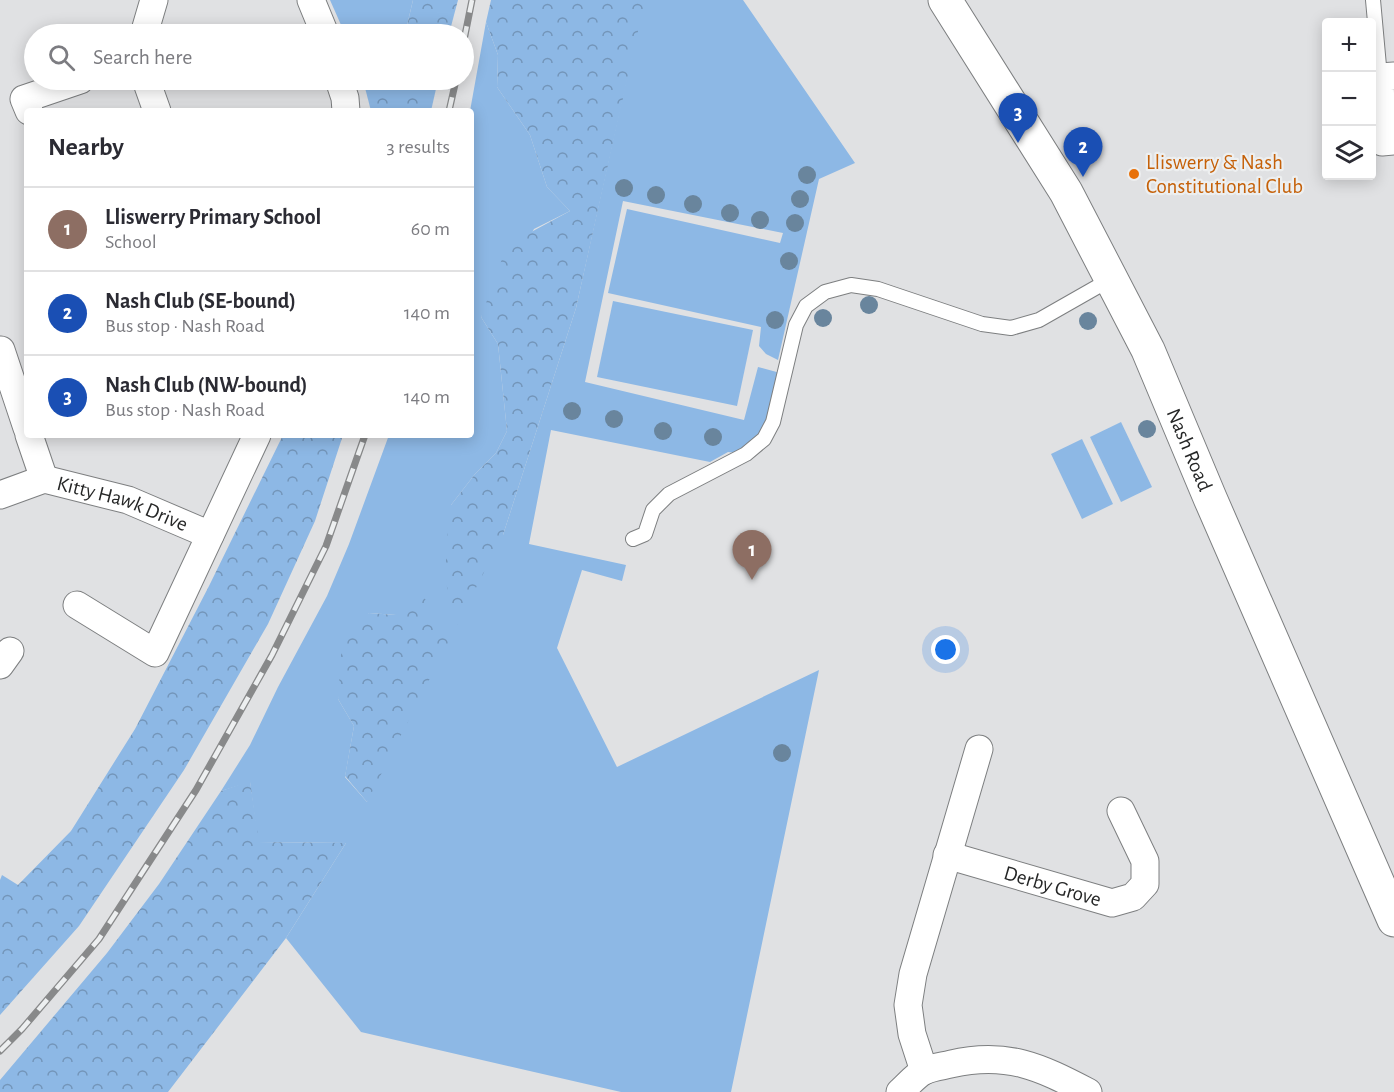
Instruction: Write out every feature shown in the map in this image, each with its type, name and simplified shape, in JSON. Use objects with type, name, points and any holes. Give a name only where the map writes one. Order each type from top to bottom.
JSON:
[{"type":"street","points":[[147,24],[154,0]]},
{"type":"street","points":[[311,0],[321,24]]},
{"type":"street","name":"Nash Road","points":[[945,0],[1066,192],[1148,350],[1394,920]]},
{"type":"street","points":[[1387,77],[1382,142],[1394,141]]},
{"type":"street","points":[[28,108],[24,99],[51,90]]},
{"type":"street","points":[[150,90],[156,108]]},
{"type":"street","points":[[342,90],[345,108]]},
{"type":"street","points":[[2,350],[24,419]]},
{"type":"street","points":[[30,438],[44,479]]},
{"type":"street","name":"Kitty Hawk Drive","points":[[77,605],[155,653],[256,438]]},
{"type":"street","name":"Kitty Hawk Drive","points":[[0,495],[44,479],[128,500],[210,535]]},
{"type":"street","points":[[924,1071],[912,1034],[908,1005],[913,974],[979,749]]},
{"type":"street","name":"Derby Grove","points":[[947,855],[1112,903],[1132,897],[1145,884],[1145,861],[1121,811]]},
{"type":"street","points":[[900,1092],[924,1071],[960,1062],[994,1059],[1027,1063],[1088,1092]]},
{"type":"lane","points":[[1373,0],[1387,77]]},
{"type":"lane","points":[[633,539],[645,534],[653,510],[669,494],[746,454],[764,440],[773,422],[796,325],[806,306],[825,292],[851,285],[878,289],[982,324],[1011,328],[1039,320],[1111,279]]},
{"type":"green space","points":[[330,0],[413,0],[407,24],[341,24]]},
{"type":"green space","points":[[413,0],[458,0],[452,24],[407,24]]},
{"type":"green space","points":[[491,0],[645,0],[576,308],[503,535],[457,625],[446,583],[446,546],[451,505],[475,474],[496,453],[507,431],[498,344],[481,317],[507,245],[570,211],[547,187],[530,135],[497,87],[498,55],[486,22]]},
{"type":"green space","points":[[644,0],[743,0],[855,163],[819,179],[778,360],[766,354],[759,346],[761,327],[608,293],[627,209],[780,243],[783,233],[623,201],[585,382],[744,420],[758,367],[784,374],[773,422],[746,454],[728,452],[710,462],[551,430],[529,544],[626,565],[622,581],[582,570],[557,648],[617,767],[819,670],[731,1092],[621,1092],[361,1032],[286,938],[346,843],[258,842],[250,782],[221,791],[250,745],[327,596],[349,544],[388,438],[474,438],[474,108],[471,108],[486,22],[498,55],[497,87],[530,135],[547,187],[570,211],[534,229],[481,317],[498,344],[507,431],[496,453],[475,474],[451,505],[503,535],[576,308]],"holes":[[[369,613],[396,615],[367,802],[345,777],[354,726],[338,699]]]},
{"type":"green space","points":[[366,90],[436,90],[432,108],[370,108]]},
{"type":"green space","points":[[613,301],[753,330],[737,406],[597,377]]},
{"type":"green space","points":[[1121,422],[1152,487],[1121,502],[1090,437]]},
{"type":"green space","points":[[282,438],[342,438],[315,521],[268,624],[184,770],[79,926],[0,1015],[0,880],[2,875],[18,885],[71,831],[135,729]]},
{"type":"green space","points":[[1082,439],[1113,504],[1082,519],[1051,454]]},
{"type":"green space","points":[[424,597],[449,641],[367,802],[345,776],[354,726],[338,699],[341,655],[348,633],[369,613],[396,615]]},
{"type":"green space","points":[[250,781],[259,842],[346,843],[286,938],[168,1092],[0,1092],[0,1080],[107,953],[159,884],[221,791]]},
{"type":"railway","points":[[467,24],[472,0]]},
{"type":"railway","points":[[450,108],[454,90]]},
{"type":"railway","points":[[0,1051],[22,1029],[99,939],[196,790],[272,655],[326,546],[364,438]]},
{"type":"place","name":"Nash Club (NW-bound)","points":[[1018,143]]},
{"type":"place","name":"Lliswerry & Nash Constitutional Club","points":[[1134,174]]},
{"type":"place","name":"Nash Club (SE-bound)","points":[[1083,177]]},
{"type":"place","name":"Lliswerry Primary School","points":[[752,580]]}]
